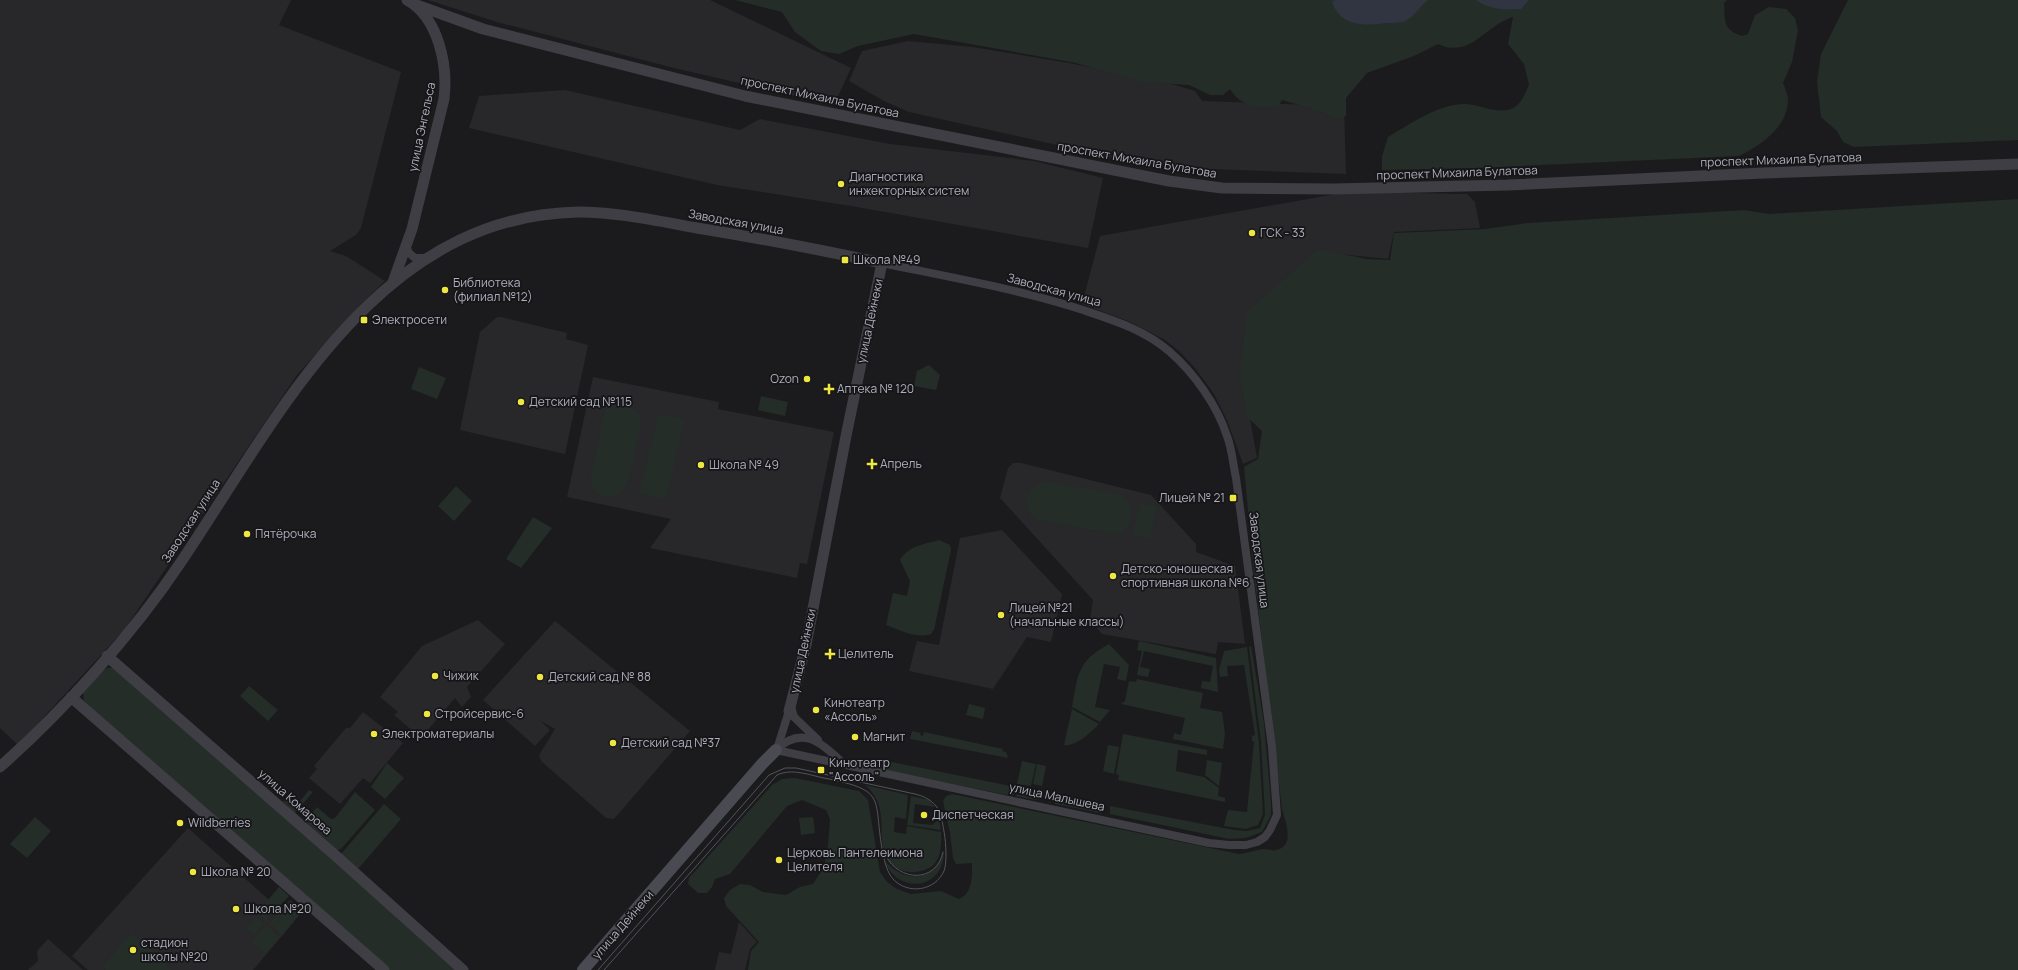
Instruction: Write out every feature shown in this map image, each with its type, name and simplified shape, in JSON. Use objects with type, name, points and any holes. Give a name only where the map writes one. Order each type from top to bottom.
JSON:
[{"type":"main road","name":"улица Дейнеки","points":[[584,970],[762,764],[776,750]]},
{"type":"street","name":"проспект Михаила Булатова","points":[[411,2],[483,29],[745,96],[1169,181],[1222,188],[1334,189],[1508,185],[1764,173],[2018,164]]},
{"type":"street","name":"улица Энгельса","points":[[406,246],[434,138],[446,84],[444,62],[433,30],[423,13],[411,2]]},
{"type":"street","name":"Заводская улица","points":[[0,767],[71,697],[134,625],[181,563],[228,487],[295,389],[350,323],[393,282],[427,258],[485,228],[528,218],[577,212],[603,213],[653,220],[882,263],[1042,298],[1122,323],[1144,334],[1170,352],[1188,370],[1203,390],[1218,416],[1227,436],[1241,516],[1272,747],[1277,815],[1265,837]]},
{"type":"street","points":[[406,246],[409,253],[415,258],[427,258]]},
{"type":"street","name":"Заводская улица","points":[[393,282],[406,246]]},
{"type":"street","name":"улица Дейнеки","points":[[776,750],[790,709],[806,645],[846,431],[882,263]]},
{"type":"street","name":"улица Комарова","points":[[107,656],[336,856],[463,970]]},
{"type":"street","points":[[71,697],[384,970]]},
{"type":"street","points":[[790,709],[794,717],[824,747]]},
{"type":"street","name":"улица Малышева","points":[[776,750],[784,742],[800,738],[815,740],[844,764]]},
{"type":"street","name":"улица Малышева","points":[[776,750],[1209,842],[1246,845],[1265,837]]},
{"type":"shaded area","points":[[0,0],[291,0],[279,25],[401,72],[361,228],[356,235],[330,251],[346,256],[385,281],[359,306],[297,375],[124,630],[18,745],[0,728]]},
{"type":"shaded area","points":[[428,0],[710,0],[851,68],[834,105],[674,68],[497,22]]},
{"type":"shaded area","points":[[735,0],[1727,0],[1724,3],[1726,24],[1731,31],[1736,34],[1742,36],[1748,34],[1755,15],[1769,7],[1786,9],[1795,18],[1798,30],[1792,62],[1783,83],[1788,100],[1787,110],[1783,119],[1778,127],[1764,141],[1739,156],[1476,168],[1382,170],[1382,156],[1388,137],[1426,115],[1446,107],[1466,104],[1494,110],[1505,110],[1511,109],[1520,102],[1529,85],[1524,64],[1508,44],[1513,17],[1503,21],[1469,44],[1450,48],[1438,44],[1414,56],[1367,73],[1346,98],[1346,116],[1339,119],[1310,108],[1282,100],[1278,107],[1264,108],[1251,106],[1239,100],[1230,89],[1223,95],[1210,95],[1189,85],[1142,82],[1076,63],[914,34],[858,46],[839,54],[821,51],[795,32],[782,12]]},
{"type":"shaded area","points":[[1848,0],[2018,0],[2018,140],[1854,147],[1843,142],[1837,131],[1821,117],[1817,82],[1821,54]]},
{"type":"shaded area","points":[[908,41],[973,47],[1069,63],[1165,82],[1195,91],[1202,101],[1344,106],[1346,174],[1156,167],[909,112],[884,101],[849,81],[862,51]]},
{"type":"shaded area","points":[[565,90],[740,130],[760,119],[890,144],[1034,161],[1103,178],[1088,248],[851,206],[717,185],[469,128],[479,96]]},
{"type":"shaded area","points":[[1347,192],[1467,194],[1475,202],[1480,228],[1394,232],[1388,259],[1319,252],[1244,385],[1257,458],[1243,464],[1227,420],[1214,394],[1195,368],[1179,351],[1165,340],[1128,321],[1082,304],[1100,236]]},
{"type":"shaded area","points":[[2018,199],[2018,970],[748,970],[751,951],[759,942],[726,906],[724,898],[730,890],[740,884],[750,885],[763,892],[786,895],[800,887],[813,884],[824,867],[828,846],[830,819],[826,810],[802,800],[787,806],[730,874],[715,879],[712,887],[707,893],[698,893],[688,884],[689,878],[772,785],[782,779],[795,778],[859,791],[868,800],[880,872],[887,882],[897,889],[911,894],[941,891],[959,899],[967,893],[969,889],[972,879],[972,863],[956,864],[953,858],[950,833],[943,801],[946,796],[952,794],[1239,854],[1264,849],[1274,850],[1282,848],[1286,844],[1288,832],[1282,809],[1254,574],[1244,467],[1258,459],[1262,431],[1247,417],[1240,376],[1246,314],[1316,251],[1322,250],[1367,259],[1390,260],[1394,233],[1485,229],[1528,223],[1744,210],[1769,214]]},
{"type":"shaded area","name":"Детский сад №115","points":[[497,317],[567,333],[566,339],[588,345],[565,454],[460,430],[480,332]]},
{"type":"shaded area","points":[[929,365],[940,375],[936,390],[914,386],[917,371]]},
{"type":"shaded area","points":[[419,367],[446,378],[437,399],[411,389]]},
{"type":"shaded area","name":"Школа № 49","points":[[593,377],[719,402],[718,409],[834,432],[807,564],[800,563],[797,578],[650,548],[671,519],[567,497]]},
{"type":"shaded area","points":[[761,396],[788,402],[785,416],[758,410]]},
{"type":"shaded area","points":[[624,404],[639,413],[641,423],[629,479],[623,491],[618,495],[612,497],[602,496],[597,494],[594,490],[590,479],[605,410],[613,405]]},
{"type":"shaded area","points":[[659,414],[685,419],[666,499],[639,493]]},
{"type":"shaded area","points":[[1013,463],[1021,463],[1151,495],[1196,544],[1196,552],[1235,566],[1245,644],[1218,642],[1216,654],[1102,634],[1090,619],[1093,600],[1000,498],[1008,468]]},
{"type":"shaded area","points":[[1044,481],[1120,494],[1129,504],[1132,516],[1130,522],[1123,531],[1116,534],[1039,520],[1031,516],[1025,502],[1031,488]]},
{"type":"shaded area","points":[[456,486],[472,501],[454,521],[438,506]]},
{"type":"shaded area","points":[[1140,503],[1157,506],[1150,539],[1133,536]]},
{"type":"shaded area","points":[[533,517],[552,528],[521,568],[506,559]]},
{"type":"shaded area","name":"Лицей №21 (начальные классы)","points":[[1002,530],[1062,594],[1051,642],[1027,637],[993,689],[909,671],[917,641],[939,645],[960,538]]},
{"type":"shaded area","points":[[939,540],[950,545],[951,550],[934,630],[931,634],[914,635],[886,625],[893,593],[907,596],[910,581],[900,560],[903,555],[923,544]]},
{"type":"shaded area","points":[[478,620],[505,644],[467,687],[471,697],[462,707],[455,698],[421,738],[394,715],[398,712],[380,697],[422,646]]},
{"type":"shaded area","name":"Детский сад №37","points":[[555,621],[690,731],[614,819],[606,818],[541,761],[539,755],[555,729],[541,721],[550,730],[535,746],[483,700]]},
{"type":"shaded area","points":[[1139,641],[1216,658],[1218,692],[1201,688],[1202,681],[1210,682],[1213,666],[1144,651],[1140,667],[1150,669],[1148,677],[1137,675],[1142,651],[1137,650]]},
{"type":"shaded area","points":[[1109,644],[1129,665],[1126,681],[1117,679],[1120,667],[1104,664],[1095,707],[1110,710],[1100,722],[1072,707],[1078,677],[1085,663],[1098,650]]},
{"type":"shaded area","points":[[1251,646],[1264,723],[1271,802],[1271,815],[1262,832],[1246,838],[1229,839],[1110,814],[1110,806],[1234,830],[1247,831],[1260,828],[1265,815],[1261,742],[1249,647]]},
{"type":"shaded area","points":[[1247,647],[1259,743],[1263,814],[1258,825],[1246,829],[1224,826],[1228,810],[1247,812],[1254,741],[1252,741],[1252,736],[1255,735],[1244,665],[1227,666],[1228,676],[1220,677],[1219,670],[1224,651]]},
{"type":"shaded area","points":[[108,668],[115,668],[458,970],[388,970],[84,701],[83,692],[100,671]]},
{"type":"shaded area","points":[[1137,679],[1203,693],[1200,708],[1222,712],[1225,733],[1223,749],[1173,739],[1174,733],[1181,735],[1185,718],[1121,704],[1125,701],[1129,681],[1136,682]]},
{"type":"shaded area","points":[[249,686],[278,710],[268,721],[240,696]]},
{"type":"shaded area","points":[[969,704],[985,708],[983,719],[966,715]]},
{"type":"shaded area","points":[[1072,709],[1099,724],[1088,735],[1073,744],[1064,745]]},
{"type":"shaded area","points":[[363,712],[403,743],[370,783],[363,778],[340,804],[309,778],[317,769],[314,766],[346,728],[350,728]]},
{"type":"shaded area","points":[[912,731],[921,733],[920,735],[923,736],[924,732],[1003,749],[1002,751],[1006,752],[1008,758],[910,739]]},
{"type":"shaded area","points":[[1123,734],[1207,750],[1207,755],[1178,750],[1176,771],[1204,777],[1219,788],[1218,796],[1225,798],[1225,802],[1118,780],[1119,775],[1116,774]]},
{"type":"shaded area","points":[[1108,745],[1119,747],[1114,774],[1103,771]]},
{"type":"shaded area","points":[[882,760],[1020,788],[1012,796],[880,769]]},
{"type":"shaded area","points":[[1207,760],[1222,763],[1219,786],[1205,775]]},
{"type":"shaded area","points":[[1022,761],[1036,764],[1031,786],[1017,784]]},
{"type":"shaded area","points":[[387,763],[404,778],[385,799],[371,787]]},
{"type":"shaded area","points":[[1037,764],[1046,766],[1042,786],[1033,784]]},
{"type":"shaded area","points":[[865,785],[908,795],[906,819],[895,817],[894,832],[906,834],[907,826],[941,832],[940,853],[935,864],[924,870],[916,872],[907,872],[893,866],[886,858],[883,848],[879,805],[874,795]]},
{"type":"shaded area","points":[[1023,789],[1041,793],[1040,798],[1036,800],[1015,796]]},
{"type":"shaded area","points":[[309,790],[313,792],[295,813],[283,802],[286,798],[298,804]]},
{"type":"shaded area","points":[[355,792],[375,810],[341,849],[337,850],[305,821],[317,807],[331,819],[335,818]]},
{"type":"shaded area","points":[[911,796],[929,800],[935,807],[915,804],[913,823],[932,825],[939,819],[941,830],[907,825]]},
{"type":"shaded area","points":[[1054,796],[1104,807],[1101,813],[1055,804]]},
{"type":"shaded area","points":[[384,804],[401,819],[358,869],[341,854]]},
{"type":"shaded area","points":[[35,817],[51,831],[27,858],[10,844]]},
{"type":"shaded area","points":[[813,817],[815,833],[801,835],[799,818]]},
{"type":"shaded area","name":"Школа № 20","points":[[188,828],[294,922],[253,970],[88,970],[72,956]]},
{"type":"shaded area","points":[[944,851],[942,864],[936,874],[928,881],[919,884],[909,883],[899,879],[890,871],[884,860],[900,873],[909,876],[917,876],[926,874],[933,869],[939,862]]},
{"type":"shaded area","points":[[279,887],[289,896],[266,921],[257,913]]},
{"type":"shaded area","points":[[290,900],[303,911],[282,935],[269,923]]},
{"type":"shaded area","points":[[256,917],[264,924],[254,935],[246,928]]},
{"type":"shaded area","points":[[739,922],[757,942],[750,949],[745,970],[715,970],[719,952],[731,954]]},
{"type":"shaded area","points":[[267,925],[280,937],[265,954],[252,942]]},
{"type":"shaded area","name":"стадион школы №20","points":[[131,933],[172,970],[106,970],[102,967]]},
{"type":"shaded area","points":[[48,939],[83,970],[28,970],[38,961],[37,951]]},
{"type":"water","points":[[1335,0],[1428,0],[1405,21],[1398,23],[1362,24],[1354,23],[1341,16],[1332,2]]},
{"type":"water","points":[[1476,0],[1529,0],[1521,9],[1498,9],[1487,6]]},
{"type":"tram line","points":[[598,970],[769,775],[785,768],[796,768],[918,795],[931,801],[939,811],[946,847],[944,871],[940,878],[928,887],[913,889],[899,884],[893,879],[885,864],[877,809],[874,800],[869,793],[860,787],[806,774],[789,772],[777,775],[604,970]]},
{"type":"tram line","points":[[886,856],[892,865],[900,871],[917,875],[926,874],[933,869],[939,862],[943,852]]},
{"type":"place","name":"Диагностика инжекторных систем","points":[[841,184]]},
{"type":"place","name":"ГСК - 33","points":[[1252,233]]},
{"type":"place","name":"Школа №49","points":[[845,260]]},
{"type":"place","name":"Библиотека (филиал №12)","points":[[445,290]]},
{"type":"place","name":"Электросети","points":[[364,320]]},
{"type":"place","name":"Ozon","points":[[807,379]]},
{"type":"place","name":"Аптека № 120","points":[[829,389]]},
{"type":"place","name":"Детский сад №115","points":[[521,402]]},
{"type":"place","name":"Апрель","points":[[872,464]]},
{"type":"place","name":"Школа № 49","points":[[701,465]]},
{"type":"place","name":"Лицей № 21","points":[[1233,498]]},
{"type":"place","name":"Пятёрочка","points":[[247,534]]},
{"type":"place","name":"Детско-юношеская спортивная школа №6","points":[[1113,576]]},
{"type":"place","name":"Лицей №21 (начальные классы)","points":[[1001,615]]},
{"type":"place","name":"Целитель","points":[[830,654]]},
{"type":"place","name":"Чижик","points":[[435,676]]},
{"type":"place","name":"Детский сад № 88","points":[[540,677]]},
{"type":"place","name":"Кинотеатр «Ассоль»","points":[[816,710]]},
{"type":"place","name":"Стройсервис-6","points":[[427,714]]},
{"type":"place","name":"Электроматериалы","points":[[374,734]]},
{"type":"place","name":"Магнит","points":[[855,737]]},
{"type":"place","name":"Детский сад №37","points":[[613,743]]},
{"type":"place","name":"Кинотеатр \"Ассоль\"","points":[[821,770]]},
{"type":"place","name":"Диспетческая","points":[[924,815]]},
{"type":"place","name":"Wildberries","points":[[180,823]]},
{"type":"place","name":"Церковь Пантелеимона Целителя","points":[[779,860]]},
{"type":"place","name":"Школа № 20","points":[[193,872]]},
{"type":"place","name":"Школа №20","points":[[236,909]]},
{"type":"place","name":"стадион школы №20","points":[[133,950]]}]
